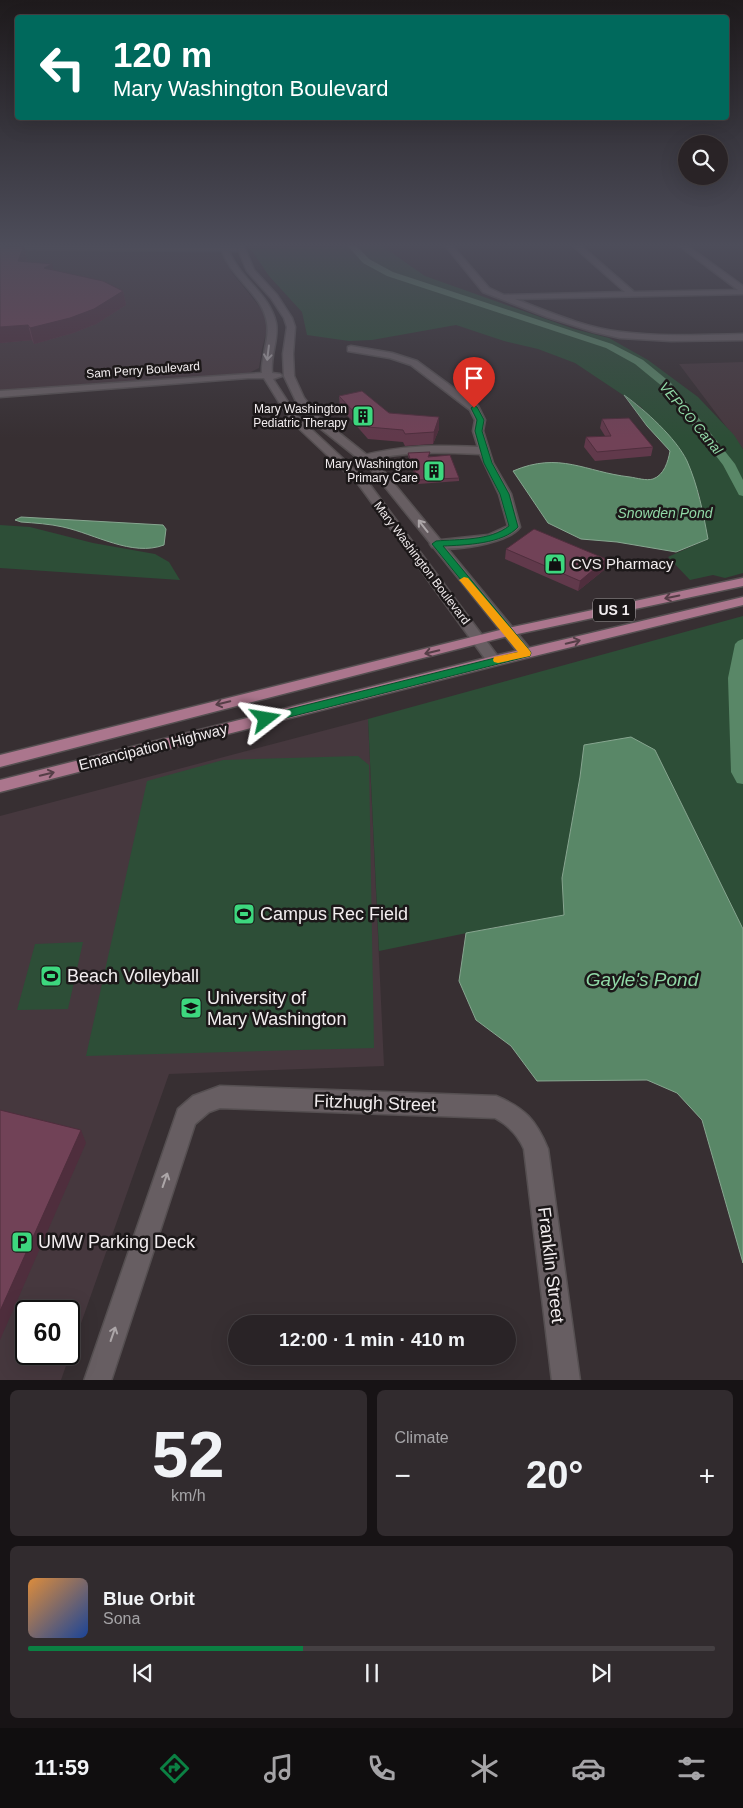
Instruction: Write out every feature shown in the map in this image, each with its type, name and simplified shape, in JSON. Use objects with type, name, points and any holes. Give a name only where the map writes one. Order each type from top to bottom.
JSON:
[{"type":"main road","name":"Emancipation Highway","points":[[0,761],[232,700],[508,632],[743,582]]},
{"type":"main road","name":"Emancipation Highway","points":[[0,786],[526,653],[743,601]]},
{"type":"street","points":[[264,308],[270,317],[272,327],[268,350],[270,381]]},
{"type":"street","name":"Mary Washington Boulevard","points":[[282,308],[288,318],[291,328],[288,354],[289,376],[299,399],[315,419],[364,458],[391,486],[526,653]]},
{"type":"street","points":[[532,308],[597,330],[620,335],[663,338],[743,337]]},
{"type":"street","points":[[351,349],[406,360],[426,370],[479,414],[478,431],[484,451],[504,494],[514,527],[505,534],[474,541],[436,544]]},
{"type":"street","name":"Sam Perry Boulevard","points":[[0,402],[251,383],[289,376]]},
{"type":"street","name":"Mary Washington Boulevard","points":[[270,381],[292,418],[348,467],[363,483],[494,661]]},
{"type":"street","name":"Sam Perry Boulevard","points":[[0,394],[135,383],[270,381]]},
{"type":"street","points":[[364,458],[407,449],[484,451]]},
{"type":"street","name":"Fitzhugh Street","points":[[97,1380],[186,1117],[196,1106],[209,1099],[220,1097],[496,1107],[509,1113],[523,1124],[536,1149]]},
{"type":"street","name":"Franklin Street","points":[[536,1149],[566,1380]]},
{"type":"shaded area","points":[[0,308],[261,308],[267,320],[268,325],[259,368],[249,373],[0,391]]},
{"type":"shaded area","points":[[299,308],[516,308],[574,329],[609,338],[648,360],[698,397],[734,435],[743,449],[743,573],[725,578],[713,575],[690,580],[668,557],[708,539],[699,493],[641,407],[575,363],[538,349],[504,341],[456,325],[372,340],[349,341],[307,335],[302,312]]},
{"type":"shaded area","points":[[743,362],[743,449],[679,364]]},
{"type":"shaded area","points":[[0,525],[30,527],[93,543],[155,554],[169,562],[180,580],[0,568]]},
{"type":"shaded area","points":[[743,616],[743,929],[655,750],[584,745],[562,878],[564,916],[496,927],[379,951],[368,719]]},
{"type":"shaded area","name":"University of Mary Washington","points":[[368,719],[384,1066],[169,1074],[80,1326],[80,1300],[15,1300],[15,1365],[66,1365],[61,1380],[0,1380],[0,816]]},
{"type":"shaded area","name":"Campus Rec Field","points":[[358,756],[369,765],[374,1048],[86,1056],[147,781],[223,760]]},
{"type":"shaded area","name":"Beach Volleyball","points":[[83,942],[68,1009],[17,1010],[35,944]]},
{"type":"water","name":"Snowden Pond","points":[[624,395],[659,425],[682,452],[691,470],[697,490],[708,539],[676,552],[617,542],[581,539],[548,523],[513,471],[530,465],[559,463],[641,479],[650,480],[657,477],[665,468],[670,451],[647,426]]},
{"type":"water","points":[[21,517],[163,525],[166,529],[164,545],[152,548],[126,546],[63,527],[15,520]]},
{"type":"water","name":"Gayle's Pond","points":[[631,737],[655,750],[743,929],[743,1263],[702,1120],[677,1093],[647,1080],[537,1081],[511,1046],[476,1020],[459,981],[466,933],[564,915],[562,878],[584,745]]},
{"type":"building","points":[[0,308],[95,308],[70,318],[30,328],[28,325],[0,327]]},
{"type":"building","points":[[362,391],[389,413],[439,417],[434,432],[405,434],[403,430],[368,427],[339,396]]},
{"type":"building","points":[[629,418],[653,447],[597,452],[586,437],[611,436],[602,419]]},
{"type":"building","name":"Mary Washington Primary Care","points":[[430,452],[428,457],[450,455],[459,478],[418,480],[408,453]]},
{"type":"building","points":[[534,529],[606,559],[580,581],[506,549]]},
{"type":"building","name":"UMW Parking Deck","points":[[0,1110],[81,1130],[0,1311]]},
{"type":"waterway","name":"VEPCO Canal","points":[[495,308],[609,346],[639,362],[667,385],[729,464],[743,492]]},
{"type":"waterway","name":"VEPCO Canal","points":[[743,644],[736,678],[740,772],[743,778]]},
{"type":"slow traffic","points":[[464,580],[526,653],[498,660]]},
{"type":"place","name":"Mary Washington Pediatric Therapy","points":[[363,416]]},
{"type":"place","name":"Mary Washington Primary Care","points":[[434,471]]},
{"type":"place","name":"CVS Pharmacy","points":[[555,564]]},
{"type":"place","name":"Campus Rec Field","points":[[244,914]]},
{"type":"place","name":"Beach Volleyball","points":[[51,976]]},
{"type":"place","name":"University of Mary Washington","points":[[191,1008]]},
{"type":"place","name":"UMW Parking Deck","points":[[22,1242]]},
{"type":"route","points":[[266,719],[526,653],[436,544],[474,541],[505,534],[514,527],[504,494],[488,463],[478,431],[479,414],[474,408]]}]
